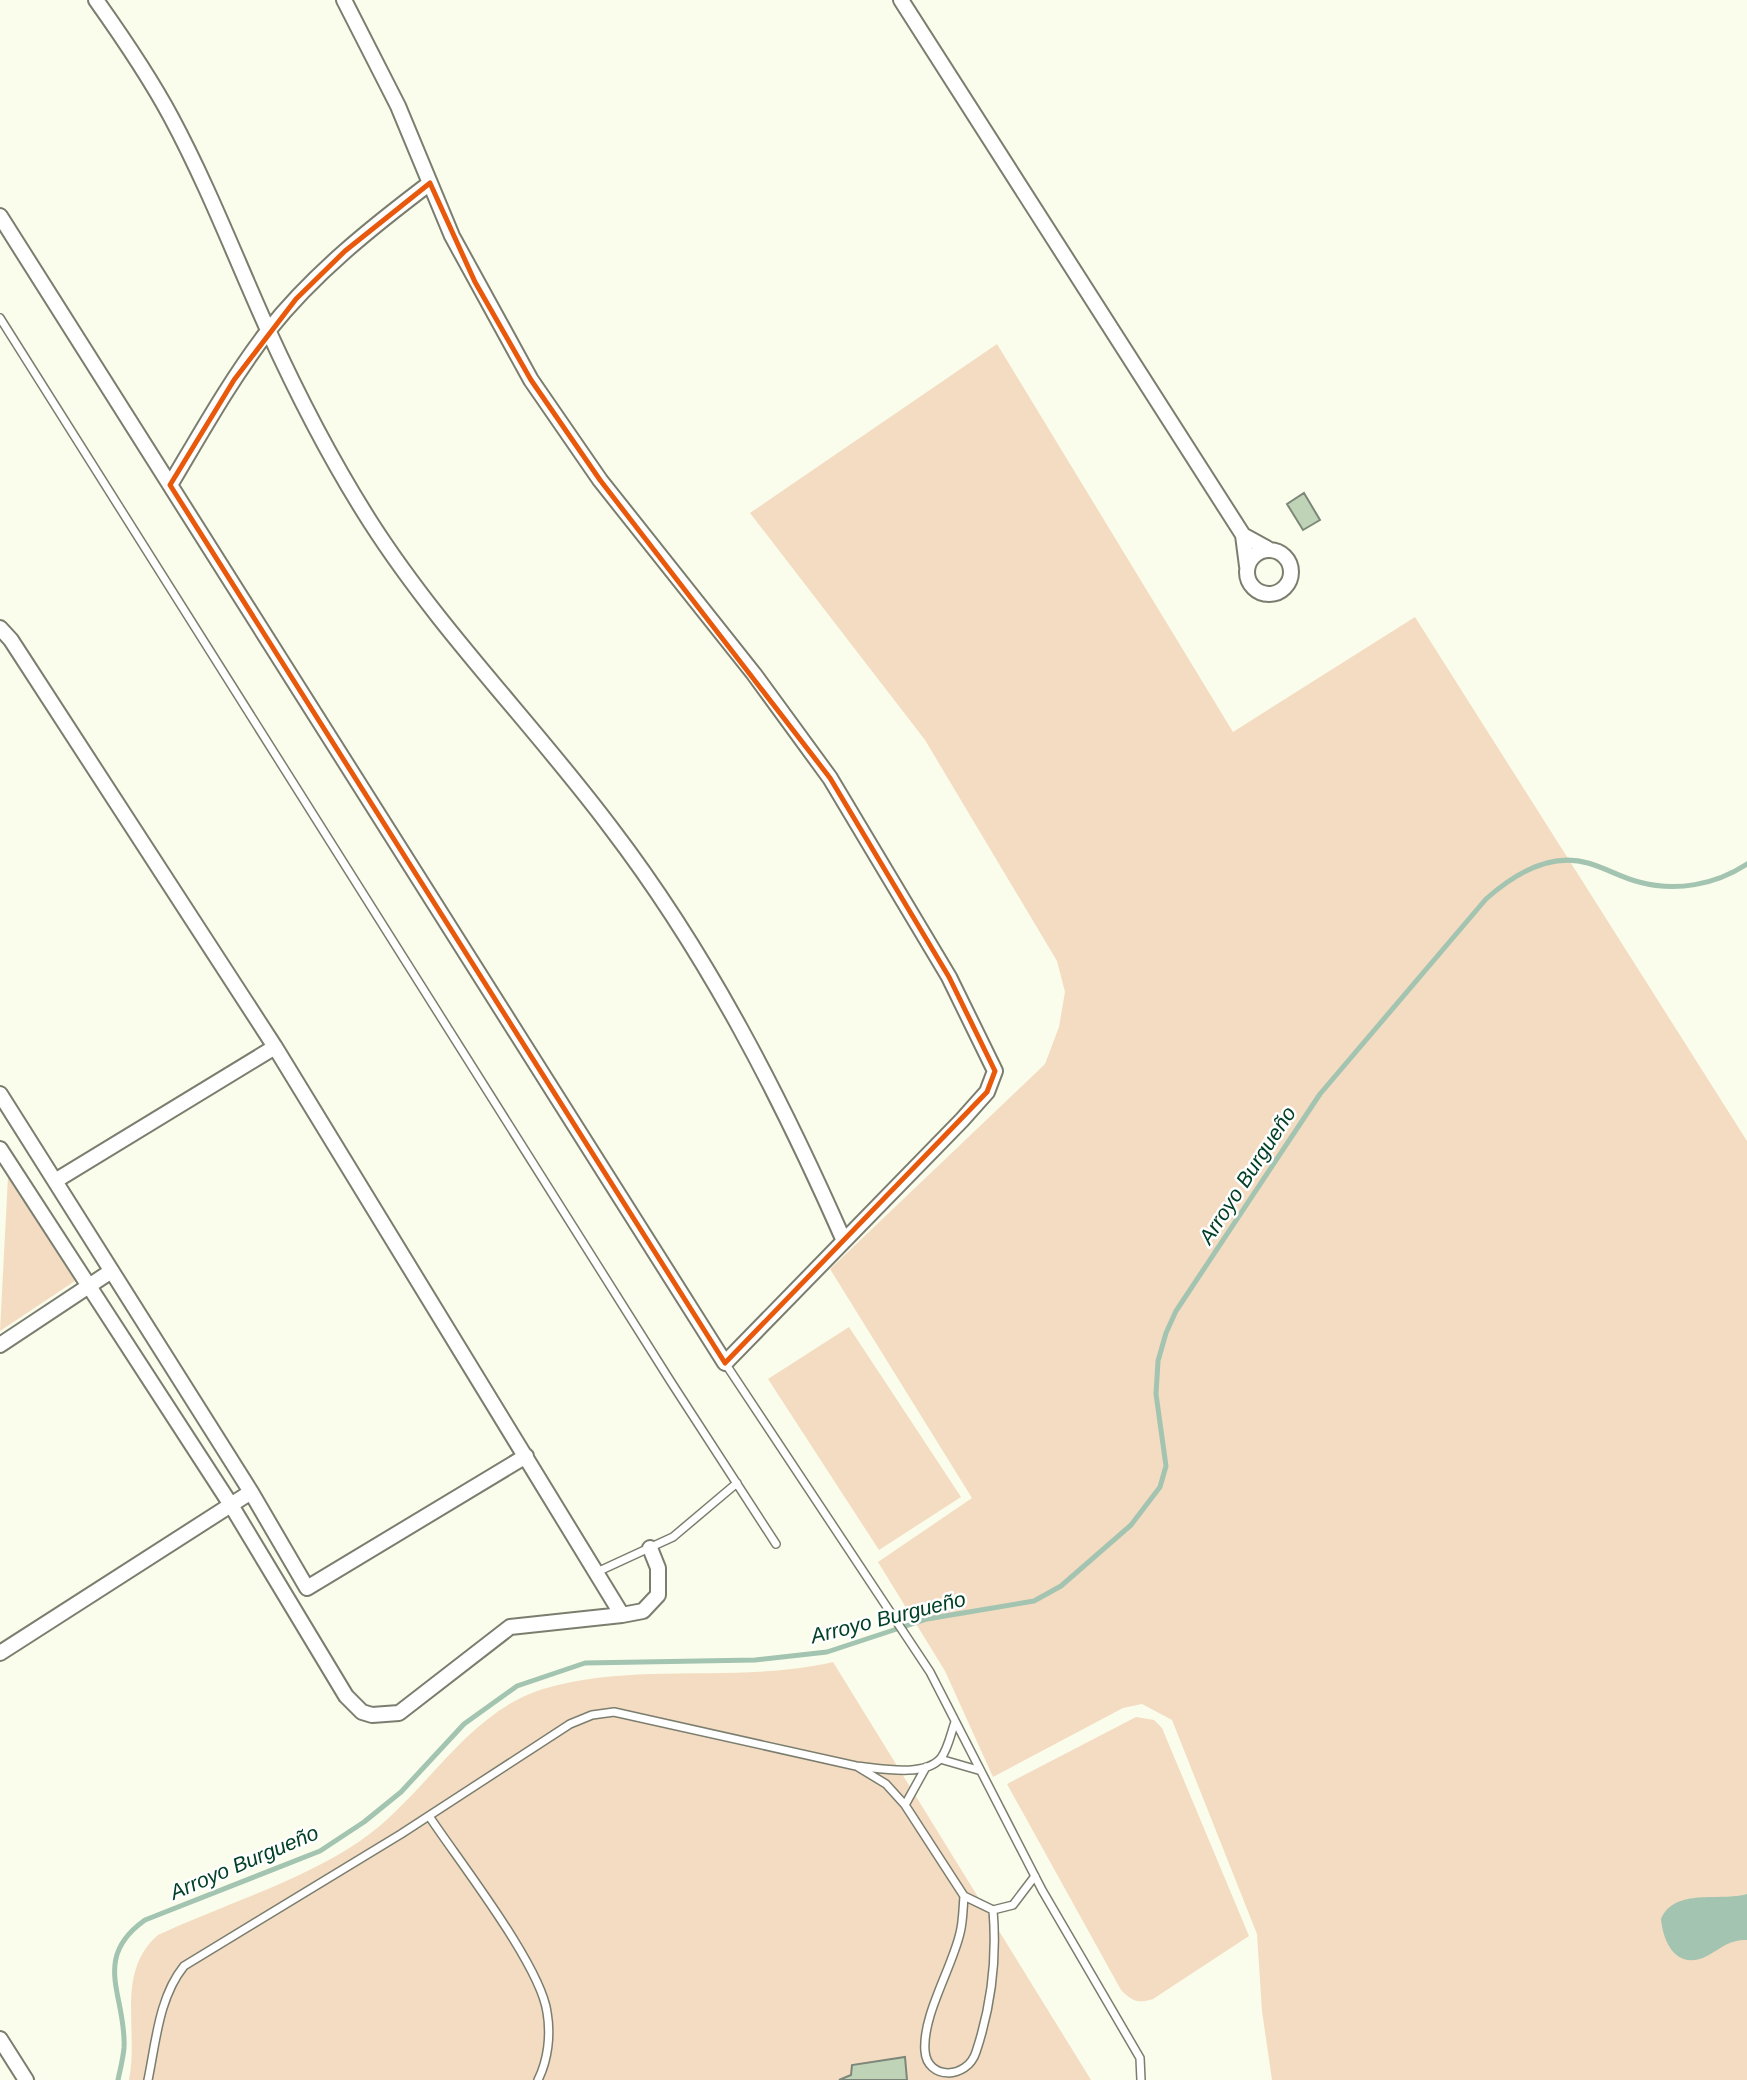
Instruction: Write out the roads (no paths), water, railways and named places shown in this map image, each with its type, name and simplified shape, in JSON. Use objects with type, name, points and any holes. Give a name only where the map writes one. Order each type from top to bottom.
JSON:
[{"type":"street","points":[[96,0],[172,118],[269,331],[324,442],[373,527],[439,615],[611,827],[665,905],[744,1033],[778,1096],[844,1241]]},
{"type":"street","points":[[0,216],[725,1363],[987,1092],[995,1071],[950,977],[830,778],[754,674],[600,480],[531,380],[475,282],[398,106],[344,0]]},
{"type":"street","points":[[901,0],[1243,535],[1248,581],[1257,592],[1271,595],[1285,589],[1291,576],[1288,561],[1243,535]]},
{"type":"street","points":[[170,485],[204,427],[269,331],[345,251],[430,183]]},
{"type":"street","points":[[1247,566],[1256,554],[1270,550]]},
{"type":"street","points":[[0,628],[11,639],[275,1047],[622,1615]]},
{"type":"street","points":[[55,1181],[275,1047]]},
{"type":"street","points":[[0,1094],[251,1492],[307,1588],[526,1456]]},
{"type":"street","points":[[0,1149],[231,1505],[346,1696],[362,1712],[372,1715],[399,1713],[510,1627],[643,1611],[658,1595],[658,1568],[650,1548]]},
{"type":"street","points":[[0,1345],[110,1272]]},
{"type":"street","points":[[0,1653],[251,1492]]},
{"type":"street","points":[[0,2039],[26,2080]]},
{"type":"lane","points":[[0,318],[776,1544]]},
{"type":"lane","points":[[725,1363],[930,1672],[1035,1876],[1140,2057],[1141,2080]]},
{"type":"lane","points":[[597,1572],[673,1537],[737,1483]]},
{"type":"lane","points":[[148,2080],[160,2017],[172,1982],[184,1966],[429,1816],[570,1724],[592,1715],[614,1712],[856,1766],[926,1767],[940,1759],[955,1722]]},
{"type":"lane","points":[[940,1759],[979,1771]]},
{"type":"lane","points":[[856,1766],[886,1784],[905,1805],[964,1896],[993,1910],[1013,1905],[1035,1876]]},
{"type":"lane","points":[[905,1805],[926,1767]]},
{"type":"lane","points":[[429,1816],[527,1963],[547,2011],[548,2052],[538,2080]]},
{"type":"lane","points":[[964,1896],[961,1932],[932,2014],[925,2053],[932,2068],[944,2073],[958,2074],[967,2068],[976,2054],[995,1960],[993,1910]]},
{"type":"waterway","name":"Arroyo Burgueño","points":[[118,2080],[124,2048],[124,2029],[115,1980],[115,1964],[119,1949],[128,1935],[145,1920],[320,1851],[364,1822],[401,1792],[464,1724],[517,1686],[585,1663],[755,1660],[827,1652],[927,1619],[1034,1601],[1061,1586],[1131,1525],[1160,1487],[1166,1466],[1156,1394],[1158,1361],[1176,1311],[1320,1094],[1486,899],[1520,874],[1546,863],[1560,861],[1588,863],[1633,880],[1667,886],[1709,882],[1747,864]]}]
